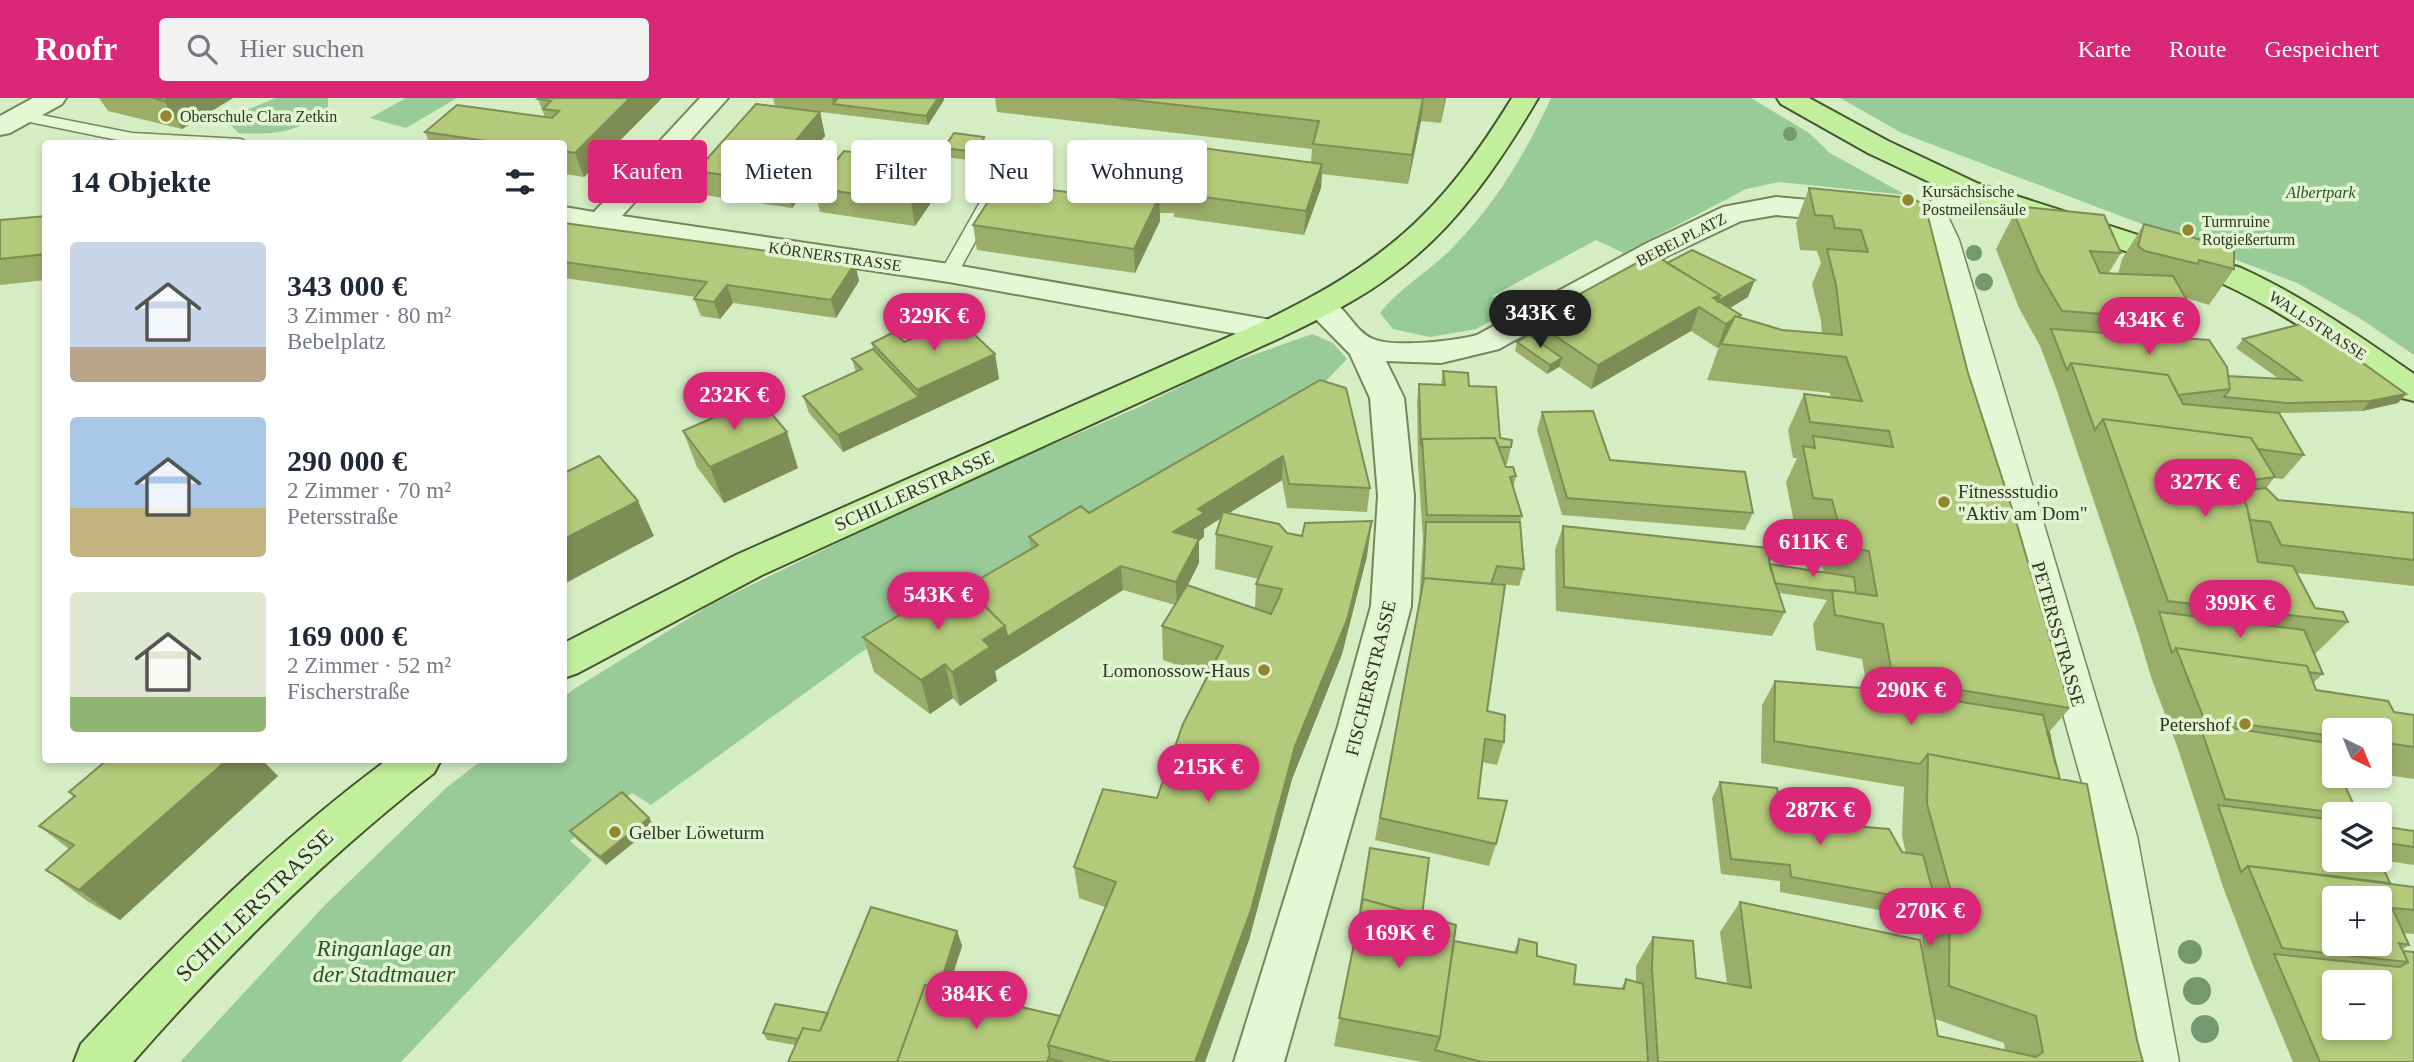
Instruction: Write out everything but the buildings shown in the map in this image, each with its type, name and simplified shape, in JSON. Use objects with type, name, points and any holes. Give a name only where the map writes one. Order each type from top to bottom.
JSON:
[{"type":"main road","points":[[1271,330],[1357,286],[1400,255],[1434,224],[1479,171],[1525,98]]},
{"type":"main road","name":"WALLSTRASSE","points":[[1790,98],[1878,147],[1969,190],[2230,275],[2265,289],[2315,320],[2414,390]]},
{"type":"main road","name":"SCHILLERSTRASSE","points":[[567,660],[614,633],[738,570],[1271,330]]},
{"type":"main road","name":"SCHILLERSTRASSE","points":[[99,1062],[136,1020],[268,887],[377,790],[415,763]]},
{"type":"street","points":[[10,121],[53,98]]},
{"type":"street","points":[[600,222],[715,98]]},
{"type":"street","name":"BEBELPLATZ","points":[[1364,349],[1418,354],[1459,352],[1488,342],[1704,225],[1754,208],[1776,206],[1891,216],[1934,212],[1969,190]]},
{"type":"street","name":"PETERSSTRASSE","points":[[1934,212],[1945,240],[2117,836],[2156,1062]]},
{"type":"street","name":"KÖRNERSTRASSE","points":[[567,216],[949,273],[1271,330]]},
{"type":"street","name":"FISCHERSTRASSE","points":[[1259,1062],[1359,726],[1391,606],[1396,496],[1387,398],[1364,349],[1319,306]]},
{"type":"lane","points":[[10,121],[132,138],[168,140]]},
{"type":"lane","points":[[949,273],[988,203]]},
{"type":"green space","points":[[276,98],[328,98],[328,109],[295,128],[276,133],[238,133],[229,123],[249,109]]},
{"type":"green space","points":[[406,98],[457,98],[406,128],[370,118]]},
{"type":"green space","points":[[1551,98],[1751,98],[1809,133],[1830,153],[1906,195],[1779,182],[1746,189],[1624,253],[1596,240],[1492,296],[1515,308],[1476,329],[1430,337],[1393,329],[1380,313],[1397,294],[1446,254],[1484,212],[1521,157]]},
{"type":"green space","name":"Albertpark","points":[[1840,98],[2414,98],[2414,355],[2361,319],[2297,283],[1902,133]]},
{"type":"green space","name":"Ringanlage an der Stadtmauer","points":[[1312,334],[1333,343],[1347,359],[1324,383],[860,653],[651,805],[632,793],[570,841],[592,860],[401,1062],[180,1062],[326,904],[446,788],[478,763],[567,763],[567,695],[574,689],[712,604],[939,494],[1139,407],[1222,366]]},
{"type":"place","name":"Oberschule Clara Zetkin","points":[[166,116]]},
{"type":"place","name":"Kursächsische Postmeilensäule","points":[[1908,200]]},
{"type":"place","name":"Turmruine Rotgießerturm","points":[[2188,230]]},
{"type":"place","name":"Fitnessstudio \"Aktiv am Dom\"","points":[[1944,502]]},
{"type":"place","name":"Lomonossow-Haus","points":[[1264,670]]},
{"type":"place","name":"Petershof","points":[[2245,724]]},
{"type":"place","name":"Gelber Löweturm","points":[[615,832]]}]
